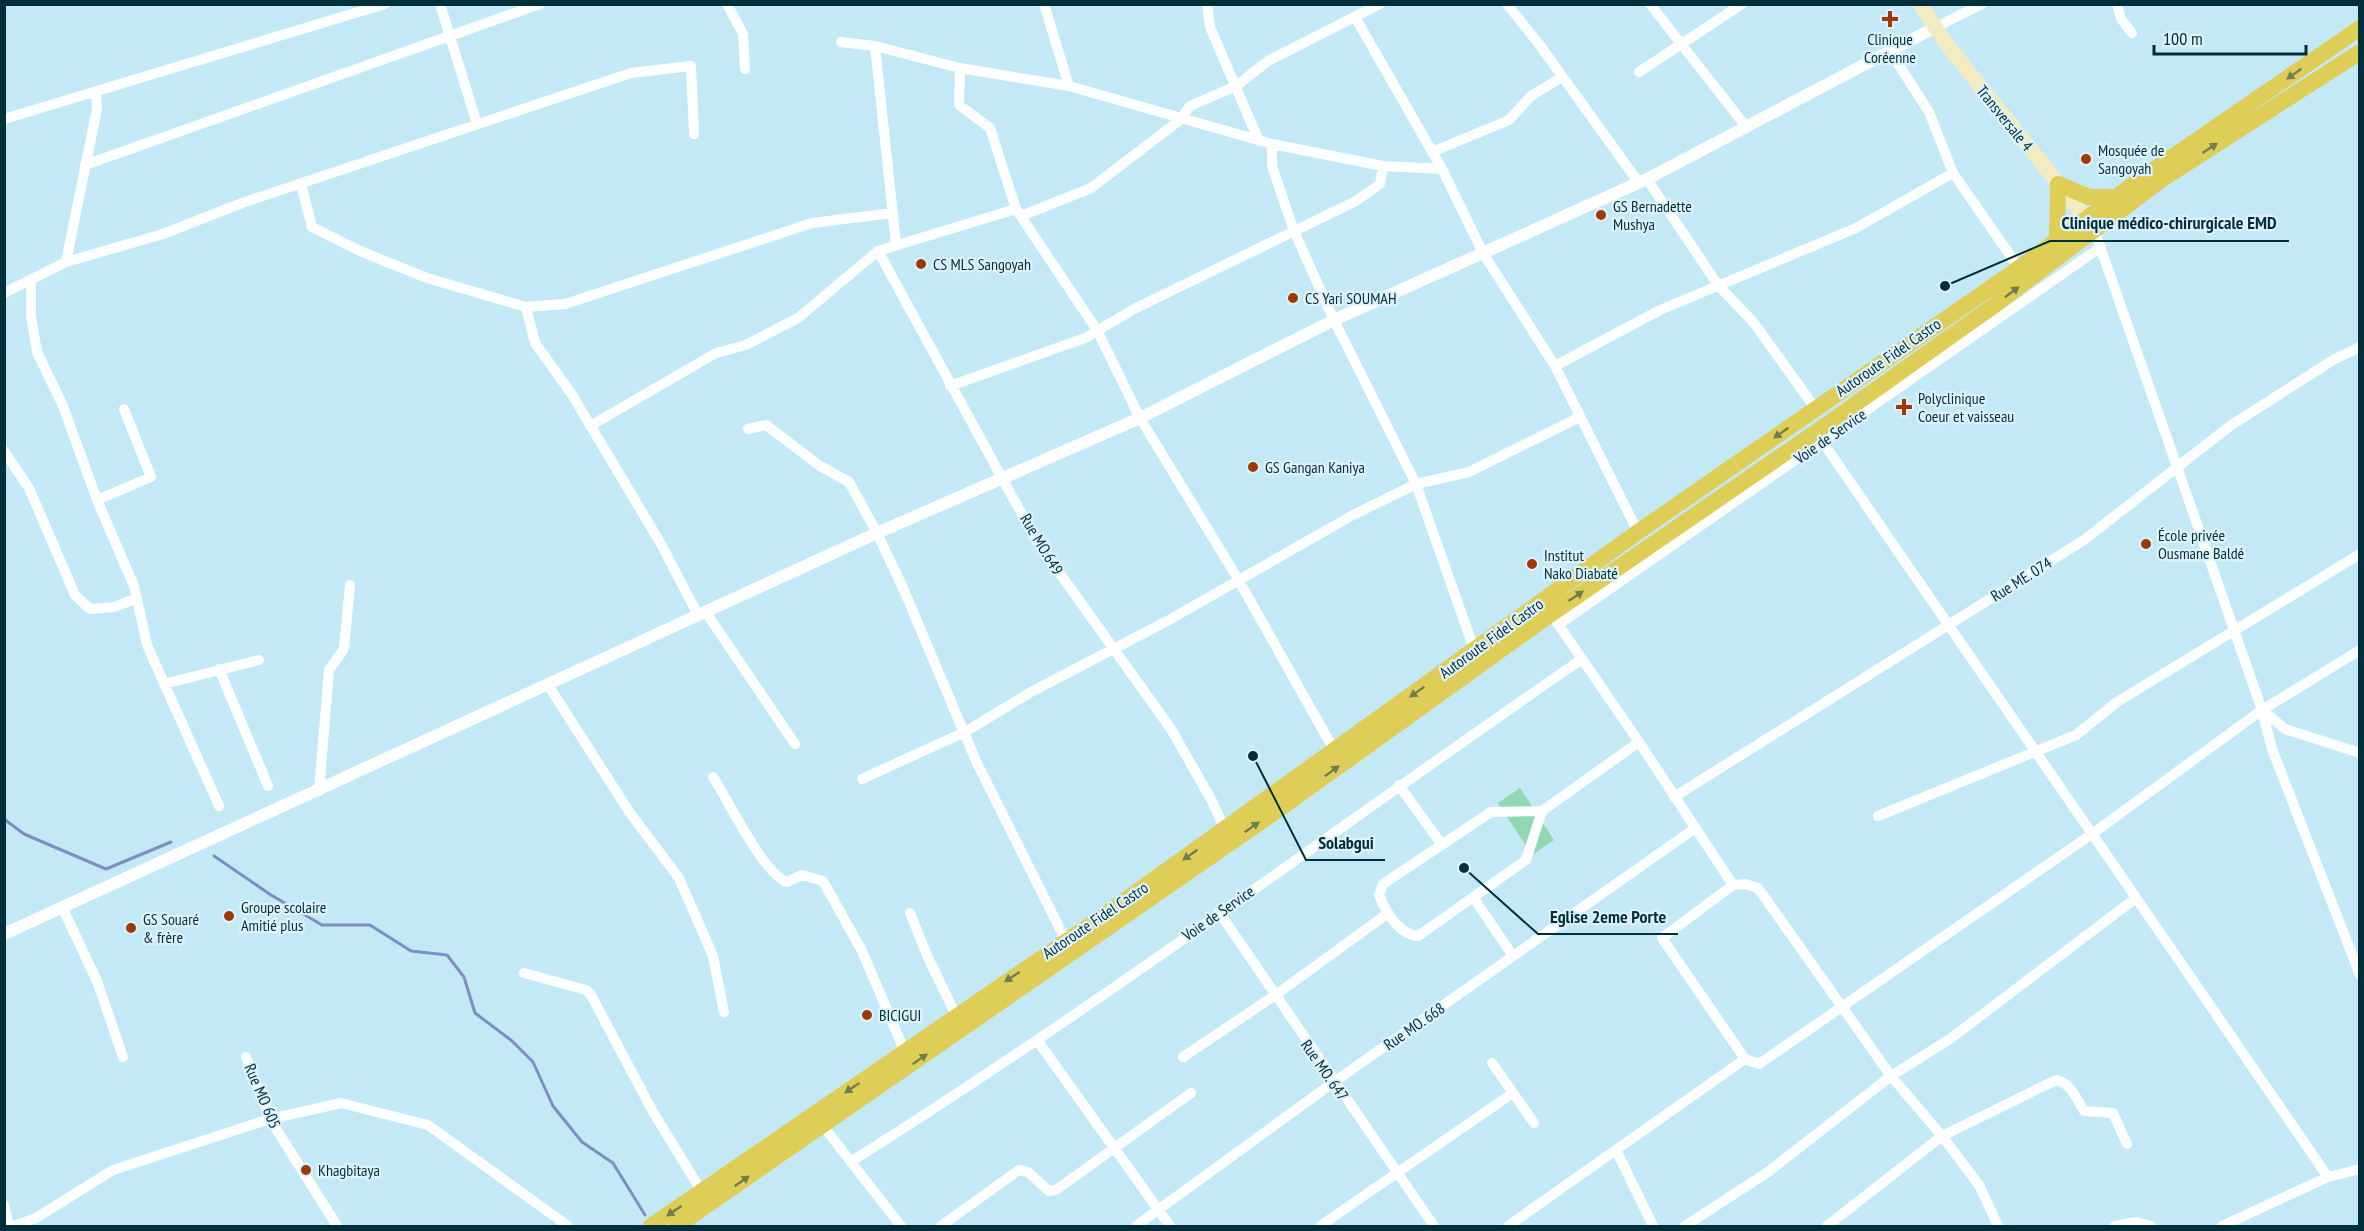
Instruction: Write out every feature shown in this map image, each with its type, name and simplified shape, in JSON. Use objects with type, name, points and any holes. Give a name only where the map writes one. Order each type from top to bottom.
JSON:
[{"type":"highway","name":"Autoroute Fidel Castro","points":[[677,1227],[1996,312],[2116,196],[2360,28]]},
{"type":"highway","name":"Autoroute Fidel Castro","points":[[651,1227],[1225,830],[1638,532],[2057,239],[2090,223],[2161,180],[2360,52]]},
{"type":"highway","points":[[2057,239],[2058,184],[2089,197],[2116,196]]},
{"type":"main road","name":"Transversale 4","points":[[1920,4],[1934,28],[2090,223]]},
{"type":"street","points":[[4,119],[385,4]]},
{"type":"street","points":[[440,4],[477,124]]},
{"type":"street","points":[[85,165],[452,38],[540,4]]},
{"type":"street","points":[[727,4],[743,34],[746,69]]},
{"type":"street","points":[[1044,4],[1069,86]]},
{"type":"street","points":[[1207,4],[1210,27],[1259,141]]},
{"type":"street","points":[[590,426],[716,353],[746,345],[798,318],[880,250],[1019,212],[1091,188],[1180,120],[1190,106],[1236,86],[1268,61],[1380,4]]},
{"type":"street","points":[[1507,4],[1643,181],[1718,285],[1754,323],[1815,408]]},
{"type":"street","points":[[1650,4],[1747,128]]},
{"type":"street","points":[[4,934],[63,909],[877,533],[1140,418],[1334,320],[1643,181],[1982,4]]},
{"type":"street","points":[[2118,4],[2121,19],[2132,33]]},
{"type":"street","points":[[1639,72],[1738,6]]},
{"type":"street","points":[[1354,17],[1442,169],[1483,253],[1555,366],[1638,532]]},
{"type":"street","points":[[841,42],[875,46],[960,68],[1069,86],[1180,120],[1272,144],[1383,166],[1442,169]]},
{"type":"street","points":[[875,46],[896,244]]},
{"type":"street","points":[[1890,51],[1929,112],[1953,173],[2019,267]]},
{"type":"street","points":[[4,293],[66,262],[163,234],[301,184],[631,73],[691,66],[694,134]]},
{"type":"street","points":[[960,68],[959,105],[990,128],[1019,212],[1097,330],[1140,418],[1238,579],[1334,750]]},
{"type":"street","points":[[1432,152],[1509,120],[1531,96],[1562,76]]},
{"type":"street","points":[[66,262],[97,109],[96,92]]},
{"type":"street","points":[[1272,144],[1272,166],[1294,231],[1334,320],[1416,484],[1474,650]]},
{"type":"street","points":[[950,386],[1085,338],[1136,308],[1356,201],[1380,184],[1383,166]]},
{"type":"street","points":[[1555,366],[1660,310],[1856,228],[1953,173]]},
{"type":"street","points":[[301,184],[312,227],[360,251],[427,278],[526,306],[565,304],[812,223],[893,213]]},
{"type":"street","points":[[2090,223],[2101,247],[2262,710],[2272,749],[2360,975]]},
{"type":"street","points":[[1996,312],[2101,247]]},
{"type":"street","name":"Rue MO.649","points":[[880,250],[950,386],[1003,476],[1036,540],[1171,729],[1212,801],[1225,830]]},
{"type":"street","points":[[31,281],[31,316],[37,352],[63,406],[97,500],[134,586],[147,645],[219,806]]},
{"type":"street","points":[[526,306],[535,343],[571,393],[702,613],[795,744]]},
{"type":"street","name":"Rue ME. 074","points":[[1674,797],[2084,540],[2230,426],[2333,360],[2360,347]]},
{"type":"street","name":"Voie de Service","points":[[1758,478],[1822,441],[1931,358]]},
{"type":"street","points":[[97,500],[150,477],[124,409]]},
{"type":"street","points":[[862,779],[965,732],[1031,692],[1169,620],[1353,515],[1416,484],[1469,472],[1580,417]]},
{"type":"street","points":[[748,429],[766,425],[819,466],[849,482],[877,533],[976,761],[1066,940]]},
{"type":"street","points":[[1822,441],[2328,1177]]},
{"type":"street","points":[[4,451],[28,488],[56,546],[75,595],[90,609],[114,607],[137,598]]},
{"type":"street","points":[[1878,816],[2076,735],[2117,702],[2360,554]]},
{"type":"street","points":[[319,791],[329,670],[344,649],[350,585]]},
{"type":"street","points":[[1555,619],[1733,885]]},
{"type":"street","points":[[1998,1227],[1979,1185],[1942,1136],[1891,1076],[1842,1005],[1758,888],[1745,884],[1733,885],[1664,935],[1662,940],[1745,1059],[1759,1064],[1842,1005],[2092,834],[2262,710],[2360,650]]},
{"type":"street","name":"Voie de Service","points":[[852,1161],[945,1103],[1581,659]]},
{"type":"street","points":[[164,684],[259,660]]},
{"type":"street","points":[[219,669],[268,786]]},
{"type":"street","points":[[548,685],[630,813],[679,878],[713,956],[724,1012]]},
{"type":"street","points":[[2262,710],[2285,729],[2360,753]]},
{"type":"street","points":[[1542,811],[1526,860],[1419,936],[1406,932],[1387,914],[1379,895],[1383,885],[1491,812],[1542,811],[1639,742]]},
{"type":"street","points":[[713,777],[752,843],[779,880],[787,882],[802,875],[823,881],[862,951],[905,1052]]},
{"type":"street","points":[[1399,785],[1442,845]]},
{"type":"street","name":"Rue MO. 668","points":[[1136,1227],[1334,1082],[1694,828]]},
{"type":"street","points":[[1473,897],[1514,956]]},
{"type":"street","points":[[1685,1227],[1785,1159],[1891,1076],[1959,1032],[2136,898]]},
{"type":"street","points":[[63,909],[97,981],[123,1057]]},
{"type":"street","name":"Rue MO. 647","points":[[1219,912],[1274,996],[1434,1227]]},
{"type":"street","points":[[910,913],[929,960],[956,1015]]},
{"type":"street","points":[[1183,1057],[1274,996],[1387,914]]},
{"type":"street","points":[[524,973],[586,990],[591,995],[652,1112],[702,1192]]},
{"type":"street","points":[[1036,1040],[1170,1227]]},
{"type":"street","name":"Rue MO 605","points":[[246,1057],[270,1119],[337,1227]]},
{"type":"street","points":[[1508,1227],[1745,1059]]},
{"type":"street","points":[[1492,1063],[1534,1123]]},
{"type":"street","points":[[1827,1227],[1942,1136],[2056,1080],[2064,1082],[2071,1088],[2084,1110],[2113,1113],[2127,1144]]},
{"type":"street","points":[[941,1227],[1019,1170],[1028,1172],[1049,1191],[1056,1190],[1191,1093]]},
{"type":"street","points":[[1320,1227],[1513,1093]]},
{"type":"street","points":[[14,1227],[36,1218],[113,1170],[270,1119],[342,1103],[428,1125],[568,1227]]},
{"type":"street","points":[[823,1126],[901,1227]]},
{"type":"street","points":[[1616,1150],[1653,1227]]},
{"type":"street","points":[[2222,1227],[2328,1177],[2360,1169]]},
{"type":"street","points":[[4,1205],[9,1227]]},
{"type":"street","points":[[2115,1227],[2136,1222],[2151,1227]]},
{"type":"green space","points":[[1520,788],[1554,840],[1532,855],[1498,803]]},
{"type":"waterway","points":[[4,819],[24,834],[106,869],[171,842]]},
{"type":"waterway","points":[[214,856],[271,895],[322,925],[370,925],[411,951],[447,955],[464,977],[475,1013],[512,1041],[533,1062],[553,1106],[582,1142],[613,1163],[645,1215]]},
{"type":"place","name":"Clinique Coréenne","points":[[1890,19]]},
{"type":"place","name":"Mosquée de Sangoyah","points":[[2086,159]]},
{"type":"place","name":"GS Bernadette Mushya","points":[[1601,215]]},
{"type":"place","name":"CS MLS Sangoyah","points":[[921,264]]},
{"type":"place","name":"Clinique médico-chirurgicale EMD","points":[[1945,286]]},
{"type":"place","name":"CS Yari SOUMAH","points":[[1293,298]]},
{"type":"place","name":"Polyclinique Coeur et vaisseau","points":[[1904,407]]},
{"type":"place","name":"GS Gangan Kaniya","points":[[1253,467]]},
{"type":"place","name":"École privée Ousmane Baldé","points":[[2146,544]]},
{"type":"place","name":"Institut Nako Diabaté","points":[[1532,564]]},
{"type":"place","name":"Solabgui","points":[[1253,756]]},
{"type":"place","name":"Eglise 2eme Porte","points":[[1464,868]]},
{"type":"place","name":"Groupe scolaire Amitié plus","points":[[229,916]]},
{"type":"place","name":"GS Souaré & frère","points":[[131,928]]},
{"type":"place","name":"BICIGUI","points":[[867,1015]]},
{"type":"place","name":"Khagbitaya","points":[[306,1170]]}]
